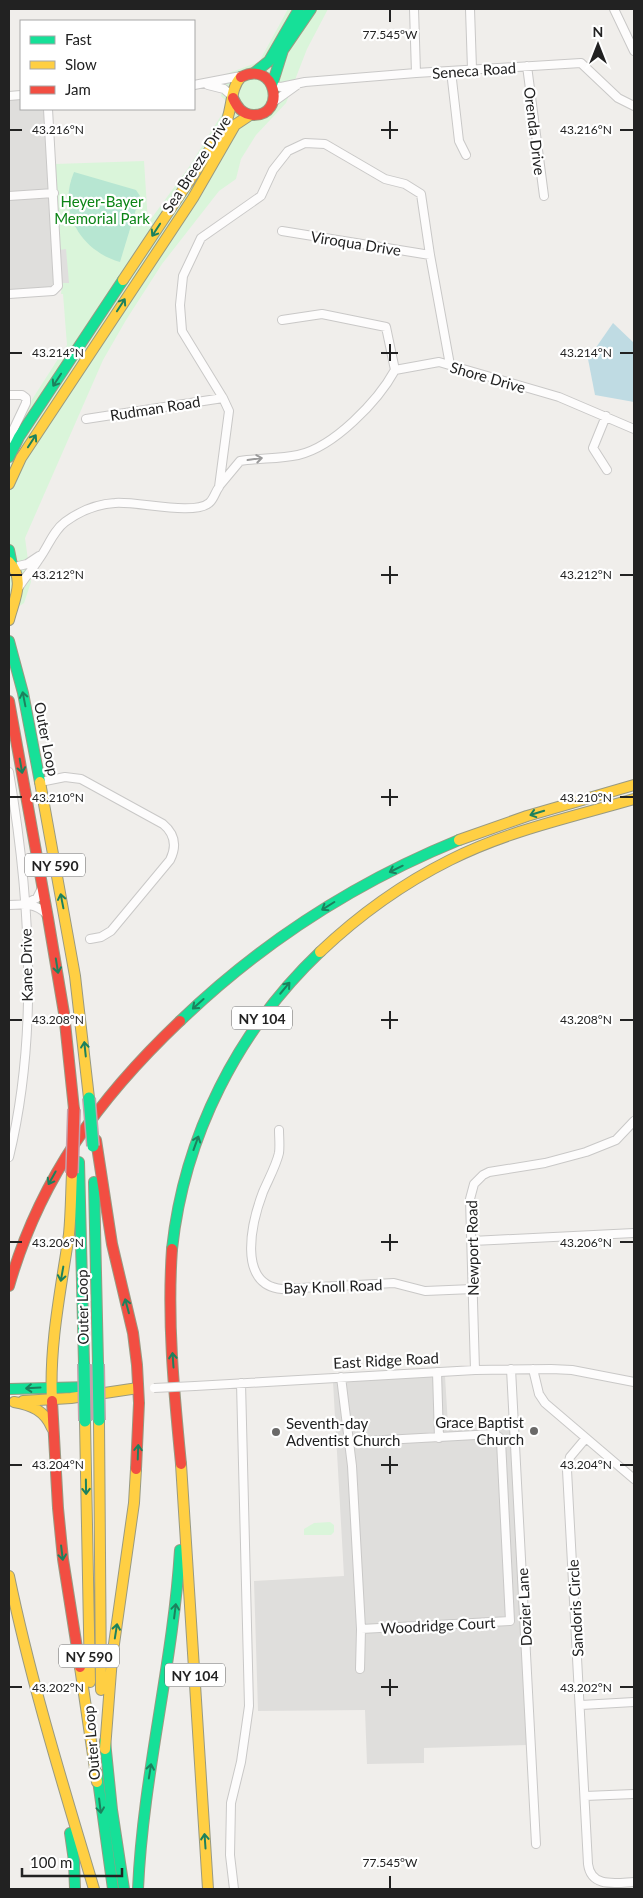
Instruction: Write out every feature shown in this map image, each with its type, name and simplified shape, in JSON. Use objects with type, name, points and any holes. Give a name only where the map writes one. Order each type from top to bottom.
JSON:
[{"type":"main road","points":[[248,75],[263,76],[272,85],[274,92],[272,103],[265,111],[255,115],[239,110],[232,97],[236,82],[269,60],[299,9]]},
{"type":"main road","points":[[272,85],[283,50],[311,9]]},
{"type":"main road","name":"Sea Breeze Drive","points":[[9,457],[19,437],[220,135],[230,115],[232,97]]},
{"type":"main road","name":"Sea Breeze Drive","points":[[9,484],[21,458],[192,198],[235,125],[250,115]]},
{"type":"main road","points":[[9,550],[12,565],[19,577],[18,588],[9,620]]},
{"type":"main road","points":[[9,598],[18,588]]},
{"type":"main road","name":"Outer Loop","points":[[9,641],[23,693],[74,970],[94,1143],[99,1420],[100,1637],[105,1749],[124,1889]]},
{"type":"main road","name":"Outer Loop","points":[[9,701],[64,1013],[79,1162],[89,1666],[97,1782],[113,1889]]},
{"type":"main road","points":[[9,1286],[29,1225],[57,1169],[92,1118],[133,1069],[176,1024],[240,968],[310,917],[370,882],[422,856],[468,836],[520,818],[634,785]]},
{"type":"main road","name":"NY 104","points":[[208,1889],[181,1461],[172,1350],[170,1288],[174,1232],[182,1190],[196,1142],[210,1107],[233,1063],[260,1020],[298,972],[362,914],[400,887],[450,860],[483,846],[529,830],[634,799]]},
{"type":"main road","points":[[74,1109],[69,1232],[56,1311],[51,1387],[58,1508],[64,1567],[97,1782]]},
{"type":"main road","points":[[94,1143],[112,1244],[133,1333],[138,1388],[135,1492],[112,1658],[105,1749]]},
{"type":"main road","name":"East Ridge Road","points":[[12,1389],[51,1387],[138,1388]]},
{"type":"main road","name":"East Ridge Road","points":[[12,1402],[52,1400],[138,1388]]},
{"type":"main road","points":[[12,1402],[32,1406],[42,1412],[50,1423],[54,1437]]},
{"type":"main road","points":[[138,1889],[143,1818],[177,1596],[181,1461]]},
{"type":"main road","points":[[9,1576],[20,1634],[94,1889]]},
{"type":"main road","points":[[45,1725],[71,1837],[75,1889]]},
{"type":"street","points":[[414,9],[416,73]]},
{"type":"street","points":[[470,9],[472,69]]},
{"type":"street","points":[[614,9],[634,50]]},
{"type":"street","name":"Seneca Road","points":[[272,85],[281,87],[305,82],[416,73],[581,63],[618,98],[634,106]]},
{"type":"street","name":"Orenda Drive","points":[[527,66],[544,196]]},
{"type":"street","points":[[450,71],[458,141],[466,155]]},
{"type":"street","points":[[195,85],[248,75]]},
{"type":"street","points":[[204,84],[224,88],[232,97]]},
{"type":"street","name":"Seneca Road","points":[[272,103],[298,84]]},
{"type":"street","points":[[9,294],[56,290],[59,282],[48,110]]},
{"type":"street","points":[[219,487],[229,412],[223,398],[182,331],[180,306],[183,276],[201,238],[261,196],[274,170],[288,151],[305,144],[324,144],[385,179],[405,184],[421,194],[450,365]]},
{"type":"street","points":[[9,196],[54,193]]},
{"type":"street","name":"Viroqua Drive","points":[[282,232],[430,255]]},
{"type":"street","points":[[18,588],[46,549],[56,531],[63,524],[93,507],[106,504],[126,503],[185,509],[197,508],[210,503],[228,474],[240,461],[299,454],[313,449],[328,440],[379,395],[395,370],[386,327],[322,314],[282,320]]},
{"type":"street","name":"Shore Drive","points":[[395,370],[438,362],[559,398],[634,429]]},
{"type":"street","points":[[9,395],[25,396],[26,403],[9,439]]},
{"type":"street","name":"Rudman Road","points":[[86,419],[223,398]]},
{"type":"street","points":[[606,416],[593,448],[607,470]]},
{"type":"street","points":[[12,565],[30,562],[46,549]]},
{"type":"street","name":"Kane Drive","points":[[9,772],[13,819],[25,904],[27,1012],[20,1100],[9,1157]]},
{"type":"street","points":[[40,782],[65,778],[84,780],[163,824],[170,830],[174,839],[174,850],[170,860],[123,917],[111,931],[101,937],[90,939]]},
{"type":"street","points":[[25,904],[39,896],[42,884]]},
{"type":"street","points":[[9,905],[25,904],[41,908],[48,918]]},
{"type":"street","name":"Newport Road","points":[[475,1370],[471,1191],[474,1184],[489,1172],[545,1163],[586,1152],[616,1140],[634,1120]]},
{"type":"street","name":"Bay Knoll Road","points":[[279,1130],[279,1153],[262,1195],[254,1226],[252,1253],[254,1271],[265,1284],[282,1289],[394,1283],[425,1291],[473,1289]]},
{"type":"street","points":[[472,1241],[634,1233]]},
{"type":"street","name":"East Ridge Road","points":[[138,1388],[511,1369],[567,1369],[634,1382]]},
{"type":"street","name":"Dozier Lane","points":[[511,1369],[536,1844]]},
{"type":"street","points":[[533,1369],[539,1394],[545,1403],[634,1479]]},
{"type":"street","points":[[437,1372],[439,1438]]},
{"type":"street","name":"Woodridge Court","points":[[341,1377],[352,1466],[361,1629],[360,1669]]},
{"type":"street","points":[[234,1889],[230,1854],[231,1803],[241,1762],[249,1706],[241,1383]]},
{"type":"street","name":"Woodridge Court","points":[[348,1442],[494,1434],[499,1437],[500,1441],[510,1622],[361,1629]]},
{"type":"street","name":"Sandoris Circle","points":[[586,1438],[570,1457],[567,1470],[588,1864],[590,1874],[598,1881],[604,1883],[634,1882]]},
{"type":"street","points":[[580,1705],[634,1702]]},
{"type":"street","points":[[585,1796],[634,1794]]},
{"type":"shaded area","points":[[20,99],[20,110],[45,110],[57,281],[48,289],[9,291],[9,100]]},
{"type":"shaded area","points":[[66,249],[69,283],[62,283],[59,250]]},
{"type":"shaded area","points":[[445,1376],[448,1425],[510,1423],[527,1745],[424,1748],[424,1763],[367,1764],[365,1710],[258,1711],[254,1581],[344,1576],[333,1382]]},
{"type":"green space","name":"Heyer-Bayer Memorial Park","points":[[288,9],[328,9],[307,49],[286,103],[256,135],[241,159],[236,179],[219,191],[162,264],[103,360],[25,538],[31,582],[24,603],[18,607],[9,608],[9,444],[24,412],[67,345],[63,294],[61,294],[55,164],[144,161],[148,223],[189,167],[224,111],[226,101],[221,96],[226,74],[259,62]]},
{"type":"green space","name":"Heyer-Bayer Memorial Park","points":[[74,172],[136,190],[140,196],[120,262],[106,257],[94,249],[76,228],[71,215],[69,201],[69,187]]},
{"type":"green space","points":[[330,1522],[334,1525],[334,1532],[331,1535],[304,1535],[304,1529],[314,1523]]},
{"type":"water","points":[[613,323],[634,343],[634,402],[595,395],[588,359]]},
{"type":"traffic: fast","points":[[254,73],[269,61],[299,9]]},
{"type":"traffic: fast","points":[[272,85],[283,50],[311,9]]},
{"type":"traffic: fast","points":[[9,457],[19,437],[123,280]]},
{"type":"traffic: fast","points":[[9,550],[12,565]]},
{"type":"traffic: fast","points":[[9,641],[23,693],[40,782]]},
{"type":"traffic: fast","points":[[180,1021],[243,966],[311,917],[383,875],[459,840]]},
{"type":"traffic: fast","points":[[172,1249],[178,1207],[189,1166],[202,1126],[220,1087],[240,1050],[264,1015],[320,952]]},
{"type":"traffic: fast","points":[[89,1098],[93,1146]]},
{"type":"traffic: fast","points":[[79,1162],[84,1364]]},
{"type":"traffic: fast","points":[[94,1182],[98,1364]]},
{"type":"traffic: fast","points":[[84,1364],[85,1421]]},
{"type":"traffic: fast","points":[[98,1364],[99,1420]]},
{"type":"traffic: fast","points":[[9,1389],[90,1387]]},
{"type":"traffic: fast","points":[[138,1889],[146,1804],[171,1635],[180,1550]]},
{"type":"traffic: fast","points":[[105,1741],[112,1810],[124,1889]]},
{"type":"traffic: fast","points":[[97,1773],[113,1889]]},
{"type":"traffic: fast","points":[[70,1833],[75,1889]]},
{"type":"traffic: slow","points":[[123,280],[223,130],[237,82],[241,77]]},
{"type":"traffic: slow","points":[[9,484],[21,458],[193,198],[235,125],[250,115]]},
{"type":"traffic: slow","points":[[9,562],[17,575],[18,583],[9,620]]},
{"type":"traffic: slow","points":[[40,782],[75,976],[89,1098]]},
{"type":"traffic: slow","points":[[459,840],[527,816],[634,785]]},
{"type":"traffic: slow","points":[[320,952],[350,925],[382,901],[415,879],[450,860],[517,833],[634,799]]},
{"type":"traffic: slow","points":[[52,1401],[52,1359],[59,1296],[69,1234],[72,1173]]},
{"type":"traffic: slow","points":[[23,1401],[71,1398],[138,1388]]},
{"type":"traffic: slow","points":[[14,1402],[27,1405],[42,1413],[52,1428]]},
{"type":"traffic: slow","points":[[99,1420],[101,1690]]},
{"type":"traffic: slow","points":[[85,1421],[90,1682]]},
{"type":"traffic: slow","points":[[181,1464],[208,1889]]},
{"type":"traffic: slow","points":[[105,1749],[112,1658],[134,1503],[136,1469]]},
{"type":"traffic: slow","points":[[9,1576],[37,1694],[94,1889]]},
{"type":"traffic: slow","points":[[80,1667],[97,1782]]},
{"type":"traffic: jam","points":[[233,98],[240,110],[253,115],[264,113],[270,107],[273,99],[273,90],[269,81],[262,75],[253,74],[241,77]]},
{"type":"traffic: jam","points":[[9,701],[48,918]]},
{"type":"traffic: jam","points":[[48,918],[64,1013],[74,1109]]},
{"type":"traffic: jam","points":[[9,1286],[37,1210],[55,1175],[76,1142],[98,1110],[123,1080],[180,1021]]},
{"type":"traffic: jam","points":[[72,1173],[74,1109]]},
{"type":"traffic: jam","points":[[96,1140],[112,1244],[133,1333],[137,1365],[139,1403],[136,1469]]},
{"type":"traffic: jam","points":[[172,1249],[171,1330],[181,1464]]},
{"type":"traffic: jam","points":[[52,1401],[63,1559],[80,1667]]},
{"type":"place","name":"Grace Baptist Church","points":[[534,1431]]},
{"type":"place","name":"Seventh-day Adventist Church","points":[[276,1432]]}]
